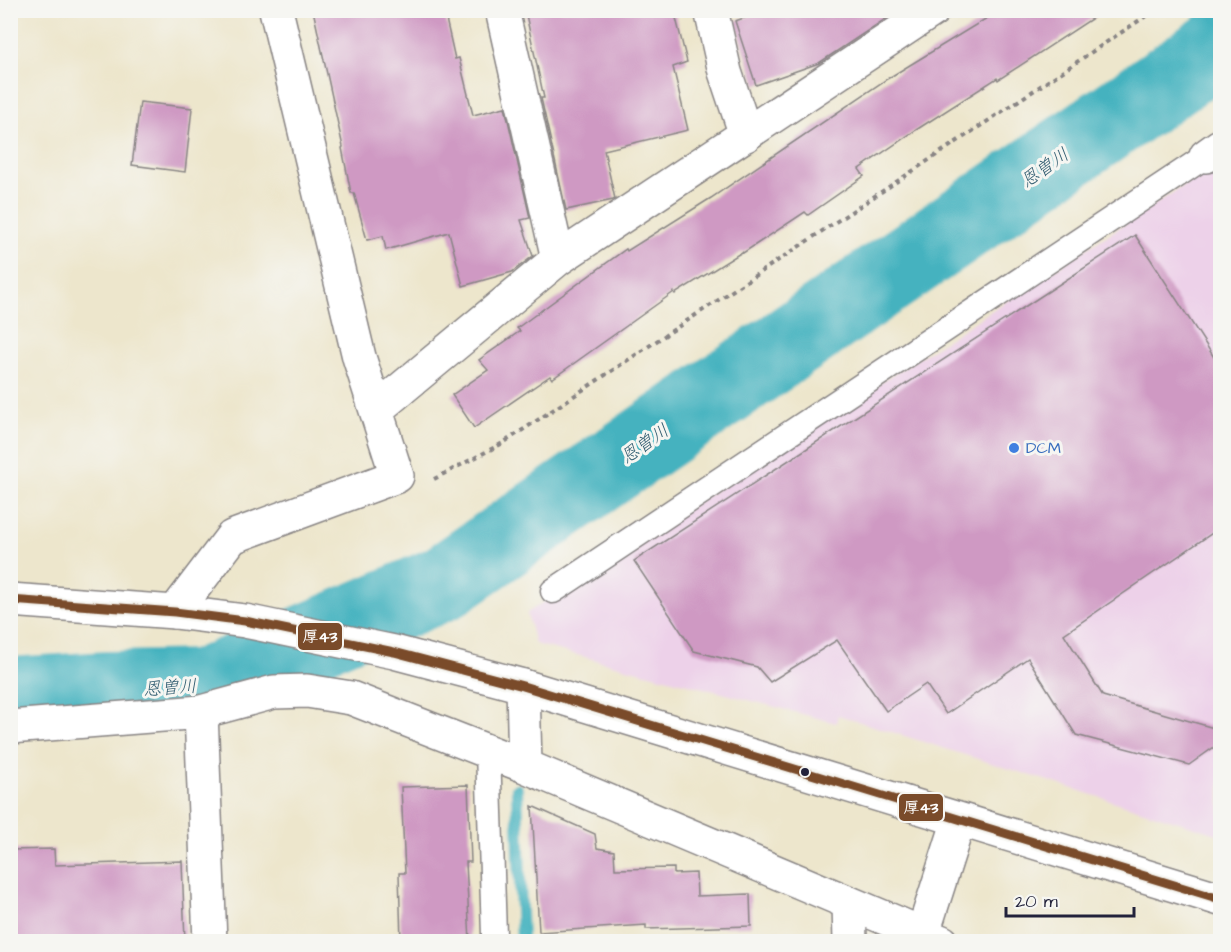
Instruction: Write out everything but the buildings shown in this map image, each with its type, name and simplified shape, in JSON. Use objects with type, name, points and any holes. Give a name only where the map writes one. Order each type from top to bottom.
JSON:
[{"type":"street","points":[[175,612],[232,537],[397,476],[359,357],[276,10]]},
{"type":"street","points":[[502,10],[558,260]]},
{"type":"street","points":[[711,10],[725,72],[746,135]]},
{"type":"street","points":[[377,409],[558,260],[930,11]]},
{"type":"street","points":[[10,600],[175,612],[245,621],[394,652],[523,686],[1221,899]]},
{"type":"street","points":[[523,686],[525,766]]},
{"type":"street","points":[[10,727],[201,712],[274,692],[307,691],[351,698],[525,766],[933,937],[959,820]]},
{"type":"street","points":[[201,712],[210,942]]},
{"type":"street","points":[[849,903],[850,942]]},
{"type":"lane","points":[[553,591],[1213,151]]},
{"type":"lane","points":[[488,751],[494,934]]},
{"type":"path","points":[[397,476],[421,483],[436,478],[503,443],[1155,10]]},
{"type":"shaded area","name":"DCM","points":[[1220,162],[1220,835],[838,715],[836,723],[535,644],[527,613]]},
{"type":"waterway","name":"恩曽川","points":[[10,695],[109,689],[202,687],[443,583],[1220,46]]},
{"type":"waterway","points":[[517,789],[522,942]]},
{"type":"transit line","name":"厚43","points":[[10,600],[175,612],[245,621],[394,652],[523,686],[1220,899]]},
{"type":"place","name":"DCM","points":[[1014,448]]}]
